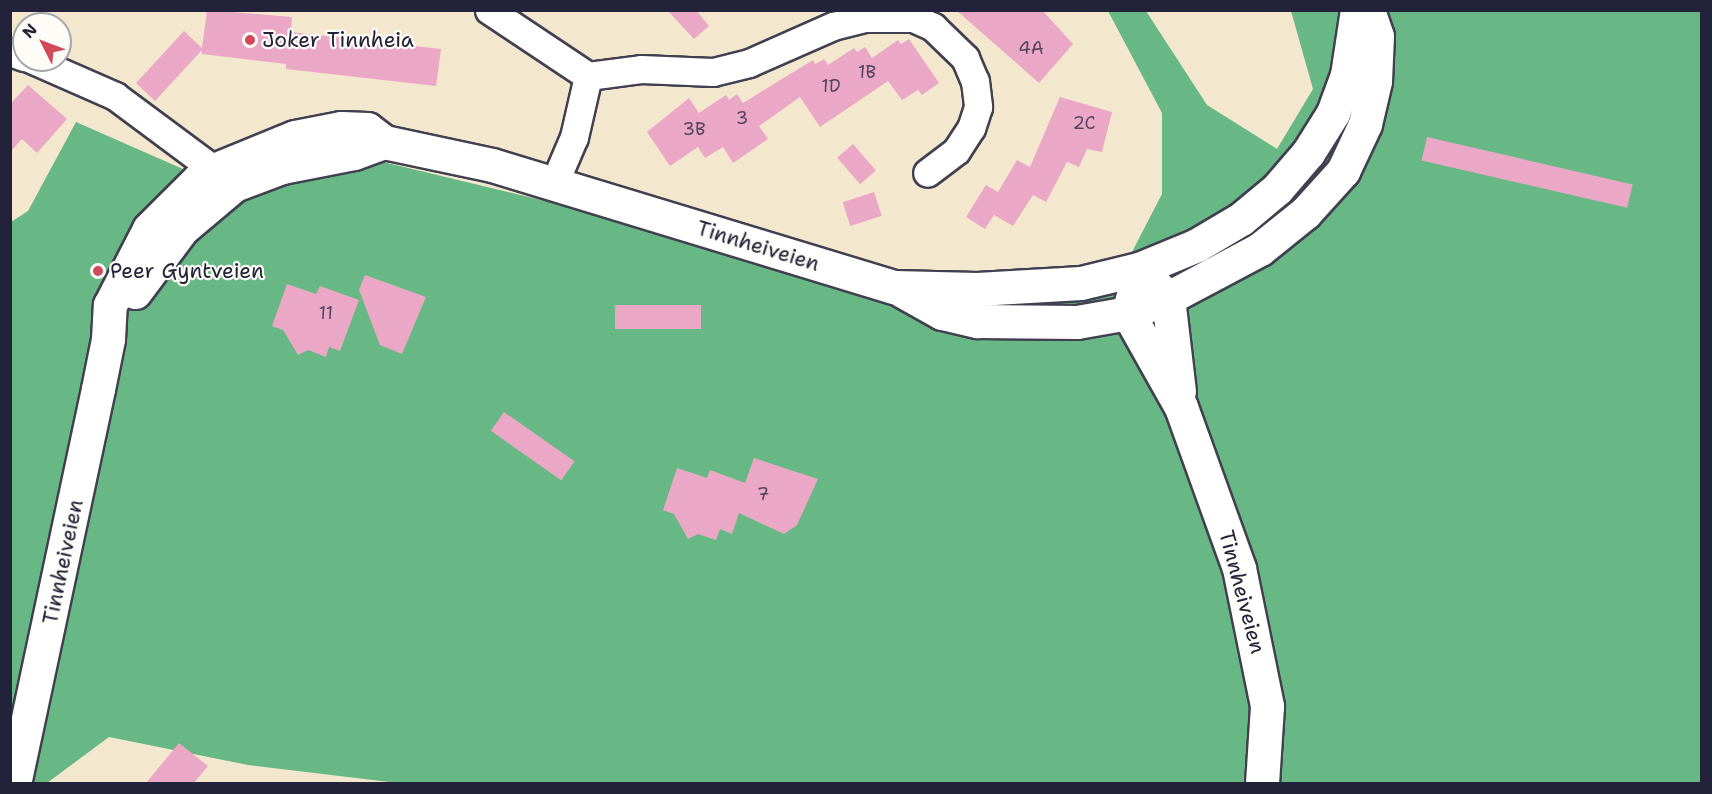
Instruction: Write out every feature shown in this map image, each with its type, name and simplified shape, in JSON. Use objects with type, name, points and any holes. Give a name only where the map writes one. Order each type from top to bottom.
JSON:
[{"type":"street","points":[[489,10],[588,76],[641,69],[713,72],[748,63],[833,26],[874,17],[913,18],[933,27],[965,58],[975,81],[978,107],[971,128],[956,151],[927,173]]},
{"type":"street","name":"Tinnheiveien","points":[[14,783],[18,726],[44,653],[108,339],[110,305],[144,238],[165,211],[224,177],[271,144],[341,128],[367,129],[384,142],[447,153],[894,287],[1035,287],[1081,283],[1139,270],[1197,245],[1240,219],[1277,189],[1308,153],[1333,113],[1347,75],[1357,10]]},
{"type":"street","points":[[894,287],[942,313],[978,321],[1077,322],[1128,313],[1168,298],[1260,249],[1305,213],[1343,171],[1365,124],[1375,81],[1377,36],[1368,10]]},
{"type":"street","points":[[60,72],[115,96],[224,177]]},
{"type":"street","points":[[554,184],[574,137],[588,76]]},
{"type":"street","points":[[1128,313],[1139,270],[1168,298]]},
{"type":"street","name":"Tinnheiveien","points":[[1168,298],[1181,408]]},
{"type":"street","name":"Tinnheiveien","points":[[1128,313],[1181,408],[1239,568],[1256,634],[1267,706],[1263,783]]},
{"type":"green space","points":[[1108,11],[1146,11],[1207,105],[1277,149],[1313,89],[1291,11],[1701,11],[1701,783],[406,784],[248,765],[109,737],[47,783],[11,784],[11,222],[28,211],[76,122],[192,173],[325,148],[1008,312],[1119,277],[1162,194],[1162,113]]},
{"type":"building","points":[[207,10],[292,17],[291,32],[441,49],[436,86],[286,69],[286,64],[202,54],[202,50],[155,101],[136,83],[184,31],[202,48]]},
{"type":"building","points":[[667,10],[696,10],[709,26],[694,39]]},
{"type":"building","points":[[956,10],[1042,10],[1073,44],[1039,83]]},
{"type":"building","points":[[909,39],[939,83],[922,95],[918,90],[902,100],[888,81],[820,127],[800,97],[759,126],[768,139],[733,163],[723,147],[705,158],[698,147],[670,166],[647,132],[689,98],[699,113],[726,95],[729,100],[737,94],[743,103],[813,60],[815,64],[824,59],[828,65],[854,48],[857,52],[865,47],[872,58],[898,40],[901,44]]},
{"type":"building","points":[[28,85],[67,119],[37,153],[22,139],[10,152],[10,104]]},
{"type":"building","points":[[1060,97],[1112,112],[1102,152],[1087,149],[1079,167],[1067,162],[1046,202],[1033,195],[1013,226],[994,215],[985,229],[966,217],[986,185],[998,192],[1017,160],[1030,167]]},
{"type":"building","points":[[1427,137],[1633,184],[1627,208],[1422,160]]},
{"type":"building","points":[[853,144],[876,170],[860,184],[837,158]]},
{"type":"building","points":[[874,192],[882,216],[850,226],[843,202]]},
{"type":"building","points":[[365,275],[426,297],[402,354],[380,345],[359,290]]},
{"type":"building","points":[[287,284],[316,294],[320,286],[359,300],[340,351],[329,347],[326,357],[308,350],[298,355],[283,330],[272,326]]},
{"type":"building","points":[[615,305],[701,305],[701,329],[615,329]]},
{"type":"building","points":[[504,412],[574,461],[561,480],[491,431]]},
{"type":"building","points":[[754,458],[818,479],[797,525],[784,534],[739,513],[732,534],[720,529],[716,540],[698,534],[688,539],[674,514],[663,510],[677,468],[707,478],[710,470],[745,483]]},
{"type":"building","points":[[179,743],[208,766],[194,783],[146,783]]},
{"type":"place","name":"Joker Tinnheia","points":[[250,40]]},
{"type":"place","name":"Peer Gyntveien","points":[[98,271]]}]
